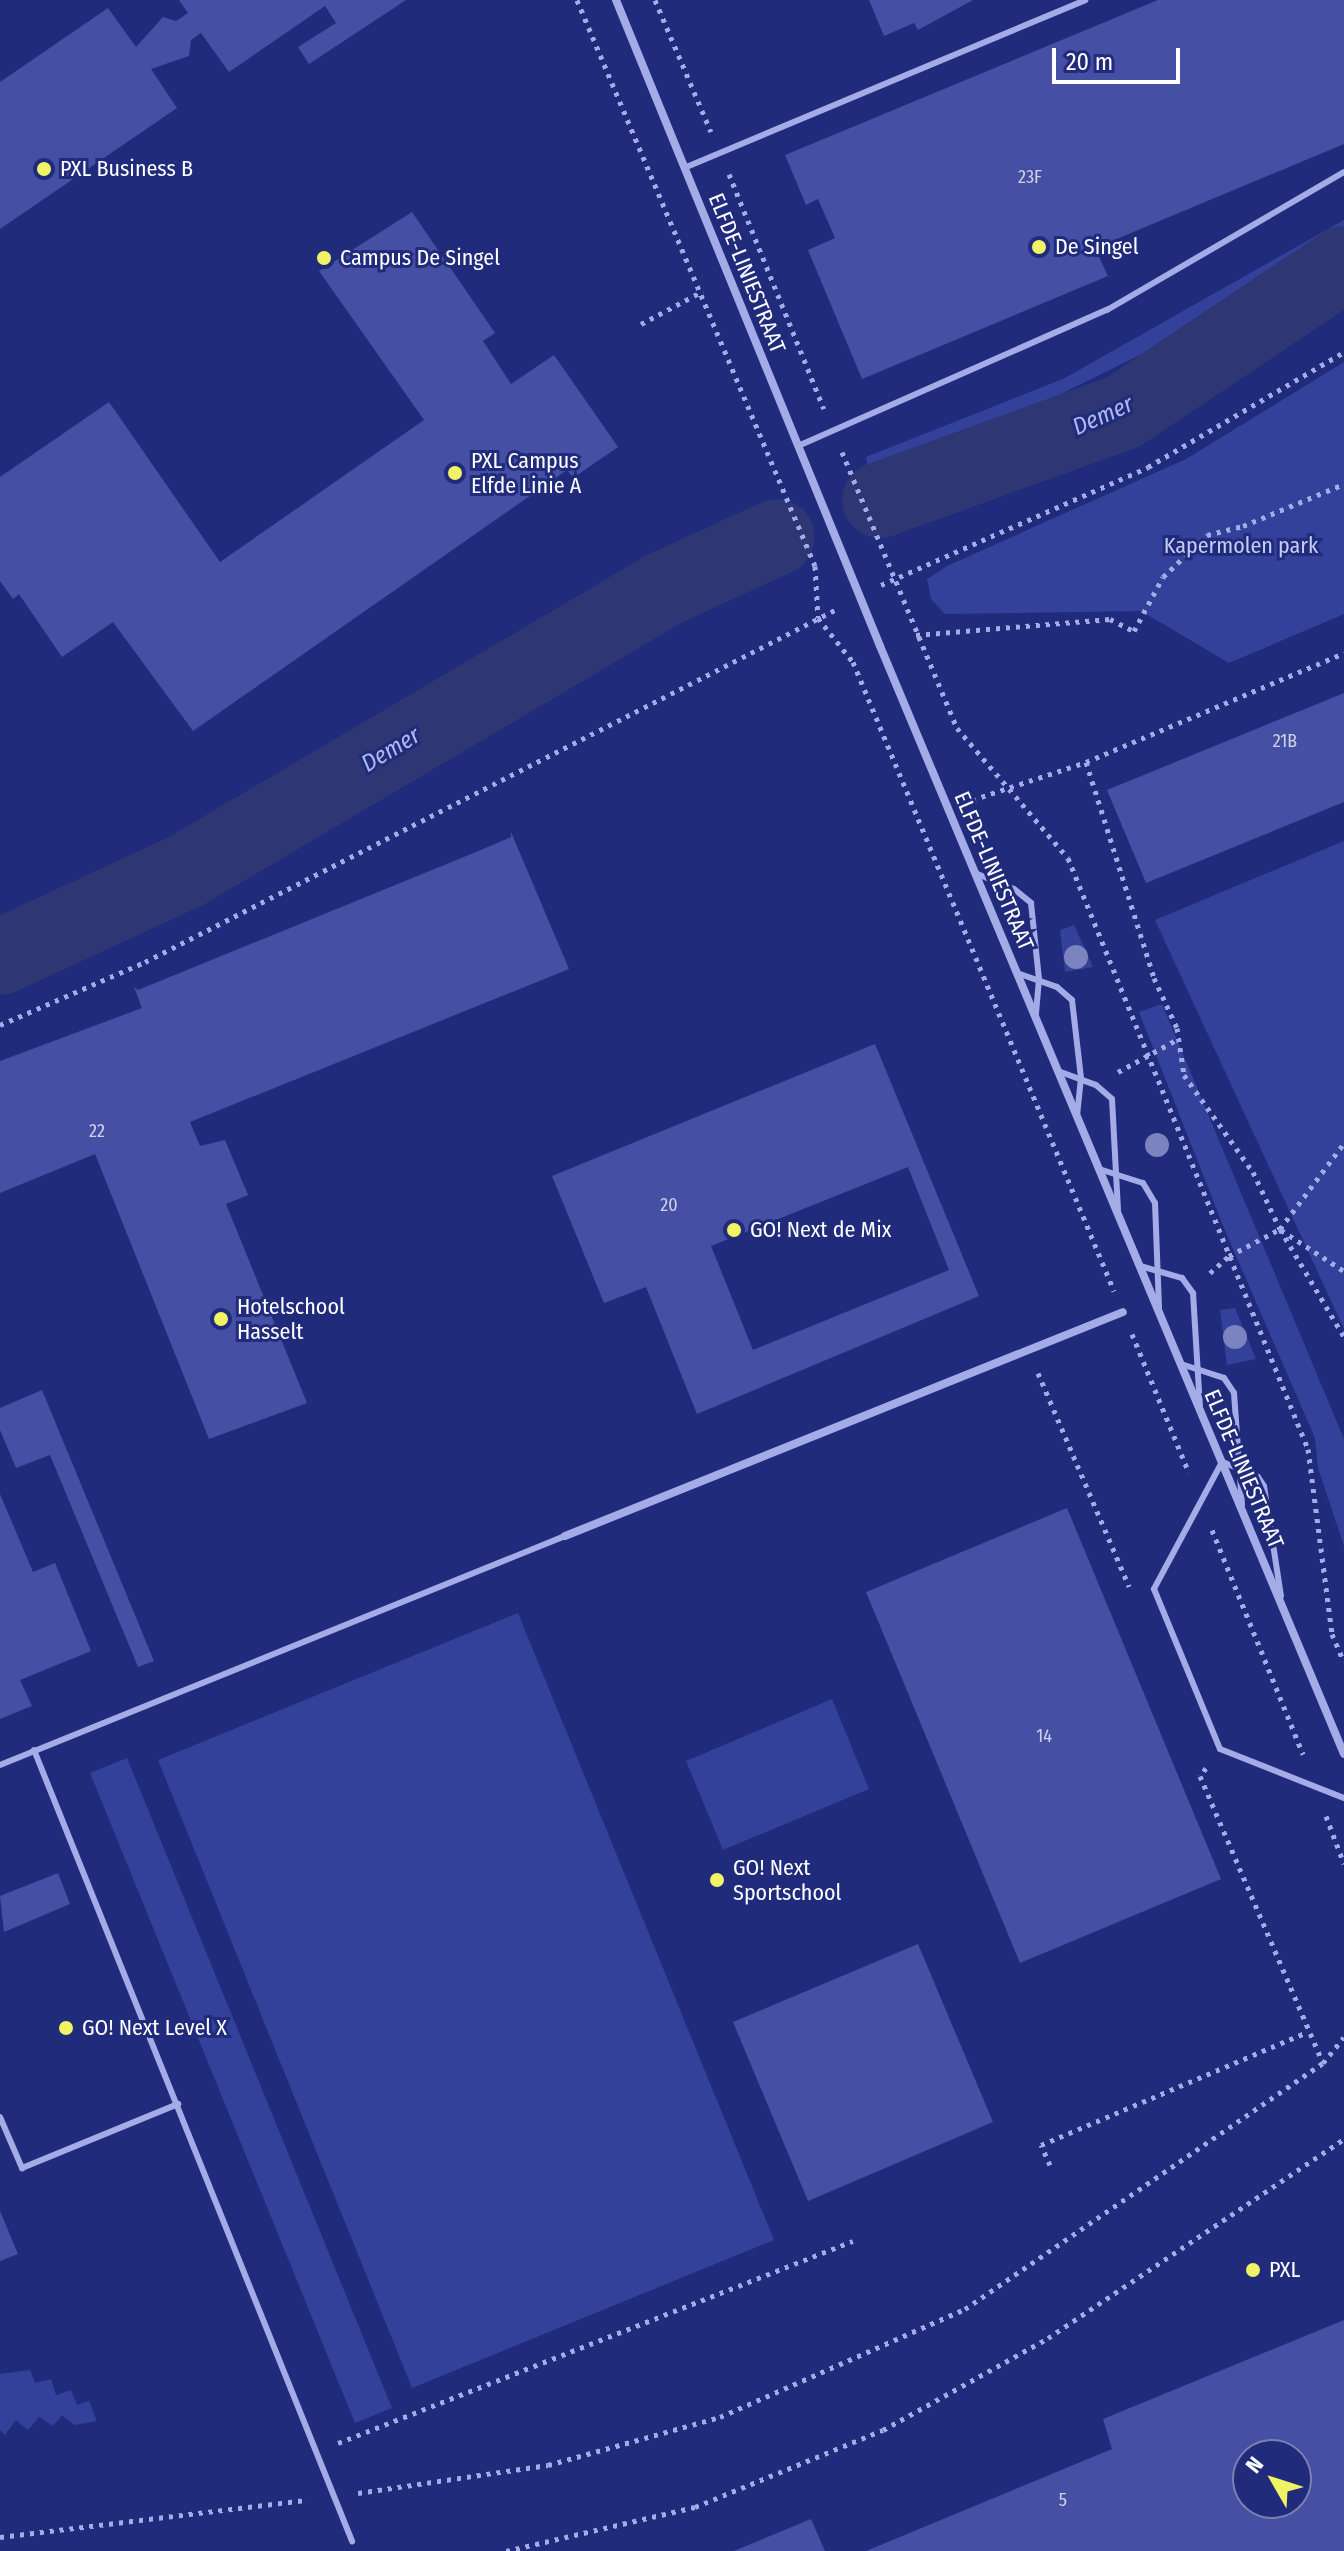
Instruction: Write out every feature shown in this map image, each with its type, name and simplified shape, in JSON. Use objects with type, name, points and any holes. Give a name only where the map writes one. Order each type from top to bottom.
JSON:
[{"type":"street","name":"ELFDE-LINIESTRAAT","points":[[616,0],[975,873],[1344,1754]]},
{"type":"street","points":[[565,1536],[1123,1312]]},
{"type":"lane","points":[[684,168],[1085,0]]},
{"type":"lane","points":[[798,446],[1107,310],[1344,172]]},
{"type":"lane","points":[[975,873],[1014,889],[1031,903],[1039,979],[1036,1017]]},
{"type":"lane","points":[[1017,973],[1039,979],[1072,1000],[1081,1078],[1077,1115]]},
{"type":"lane","points":[[1058,1071],[1081,1078],[1112,1099],[1118,1213]]},
{"type":"lane","points":[[1099,1169],[1143,1183],[1155,1203],[1159,1311]]},
{"type":"lane","points":[[1140,1266],[1182,1278],[1193,1293],[1201,1371],[1200,1410]]},
{"type":"lane","points":[[1181,1364],[1224,1378],[1234,1393],[1243,1470],[1242,1508]]},
{"type":"lane","points":[[1282,1606],[1264,1486],[1243,1470],[1222,1462],[1154,1589],[1220,1749],[1344,1798]]},
{"type":"lane","points":[[0,1765],[565,1536]]},
{"type":"lane","points":[[34,1750],[352,2541]]},
{"type":"lane","points":[[0,2117],[22,2168],[178,2104]]},
{"type":"path","points":[[577,0],[590,21],[815,566],[818,618],[853,662],[1201,1501],[1344,1864]]},
{"type":"path","points":[[655,0],[957,728],[1068,858],[1308,1449],[1332,1634],[1344,1662]]},
{"type":"path","points":[[641,324],[729,278]]},
{"type":"path","points":[[0,1025],[145,962],[861,597],[896,576],[1148,467],[1344,352]]},
{"type":"path","points":[[916,635],[1110,619],[1134,631],[1163,577],[1207,535],[1243,526],[1344,484]]},
{"type":"path","points":[[949,810],[1006,786],[1086,762],[1344,653]]},
{"type":"path","points":[[1086,762],[1154,978],[1177,1028],[1184,1075],[1253,1172],[1280,1229],[1344,1337]]},
{"type":"path","points":[[1229,1256],[1280,1229],[1344,1143]]},
{"type":"path","points":[[1280,1229],[1344,1271]]},
{"type":"path","points":[[1029,1350],[1126,1586],[1154,1589]]},
{"type":"path","points":[[1220,1749],[1200,1776],[1307,2032],[1323,2063]]},
{"type":"path","points":[[1050,2165],[1041,2145],[1307,2032]]},
{"type":"path","points":[[0,2537],[336,2496],[548,2465],[747,2405],[965,2309],[1323,2063],[1344,2037]]},
{"type":"path","points":[[506,2551],[695,2507],[883,2430],[1048,2338],[1344,2139]]},
{"type":"path","points":[[318,2451],[853,2241]]},
{"type":"green space","points":[[1344,220],[1344,239],[1264,294],[1000,424],[869,476],[866,457],[1063,379]]},
{"type":"green space","name":"Kapermolen park","points":[[1344,362],[1344,614],[1229,663],[1141,611],[945,614],[931,599],[927,579],[947,566],[1186,459]]},
{"type":"green space","points":[[1344,841],[1344,1329],[1155,920]]},
{"type":"green space","points":[[1074,925],[1093,967],[1065,972],[1060,930]]},
{"type":"green space","points":[[1162,1004],[1344,1439],[1344,1546],[1318,1468],[1315,1438],[1224,1228],[1139,1012]]},
{"type":"green space","points":[[1235,1308],[1256,1359],[1227,1365],[1220,1310]]},
{"type":"green space","points":[[518,1613],[774,2240],[412,2388],[158,1760]]},
{"type":"green space","points":[[832,1699],[869,1789],[723,1850],[686,1761]]},
{"type":"green space","points":[[127,1758],[392,2408],[355,2423],[90,1773]]},
{"type":"green space","points":[[30,2370],[35,2383],[51,2379],[56,2395],[71,2390],[77,2405],[89,2401],[97,2421],[74,2425],[62,2415],[53,2426],[39,2417],[28,2430],[16,2420],[5,2435],[0,2430],[0,2374]]},
{"type":"building","name":"PXL Business B","points":[[179,0],[406,0],[309,64],[298,47],[336,23],[325,6],[229,72],[201,33],[191,40],[189,56],[151,69],[177,108],[0,229],[0,82],[108,8],[136,47],[163,17],[176,21],[188,13]]},
{"type":"building","points":[[869,0],[973,0],[918,30],[914,23],[884,36]]},
{"type":"building","points":[[1158,0],[1344,0],[1344,144],[1095,248],[1108,276],[862,379],[808,250],[835,238],[818,199],[806,205],[785,155]]},
{"type":"building","name":"PXL Campus Elfde Linie A","points":[[412,212],[495,333],[483,341],[511,384],[554,355],[618,447],[573,478],[567,470],[193,731],[113,622],[62,657],[19,594],[13,599],[0,581],[0,477],[109,402],[220,562],[424,420],[319,271]]},
{"type":"building","points":[[1344,693],[1344,802],[1146,883],[1107,790]]},
{"type":"building","points":[[511,832],[569,969],[190,1122],[200,1146],[225,1140],[248,1195],[226,1204],[307,1403],[209,1439],[95,1154],[0,1193],[0,1061],[142,1008],[134,987],[138,990],[476,852],[511,837]]},
{"type":"building","points":[[875,1044],[979,1296],[697,1414],[646,1287],[604,1303],[552,1176]],"holes":[[[908,1167],[949,1270],[753,1350],[711,1246]]]},
{"type":"building","points":[[42,1390],[154,1661],[138,1667],[50,1455],[16,1468],[0,1430],[0,1408]]},
{"type":"building","points":[[0,1494],[33,1572],[55,1563],[91,1651],[20,1680],[32,1706],[0,1719]]},
{"type":"building","points":[[1067,1508],[1221,1879],[1020,1963],[866,1592]]},
{"type":"building","points":[[58,1873],[70,1904],[4,1932],[0,1896]]},
{"type":"building","points":[[918,1944],[993,2122],[808,2201],[733,2022]]},
{"type":"building","points":[[0,2211],[18,2254],[0,2261]]},
{"type":"building","points":[[1344,2320],[1344,2551],[866,2551],[1112,2449],[1103,2419]]},
{"type":"building","points":[[811,2519],[825,2551],[734,2551]]},
{"type":"waterway","name":"Demer","points":[[880,500],[1123,412],[1344,264]]},
{"type":"waterway","name":"Demer","points":[[0,957],[186,871],[664,589],[777,537]]},
{"type":"place","name":"PXL Business B","points":[[44,169]]},
{"type":"place","name":"De Singel","points":[[1039,247]]},
{"type":"place","name":"Campus De Singel","points":[[324,258]]},
{"type":"place","name":"PXL Campus Elfde Linie A","points":[[455,473]]},
{"type":"place","name":"GO! Next de Mix","points":[[734,1230]]},
{"type":"place","name":"Hotelschool Hasselt","points":[[221,1319]]},
{"type":"place","name":"GO! Next Sportschool","points":[[717,1880]]},
{"type":"place","name":"GO! Next Level X","points":[[66,2028]]},
{"type":"place","name":"PXL","points":[[1253,2270]]}]
